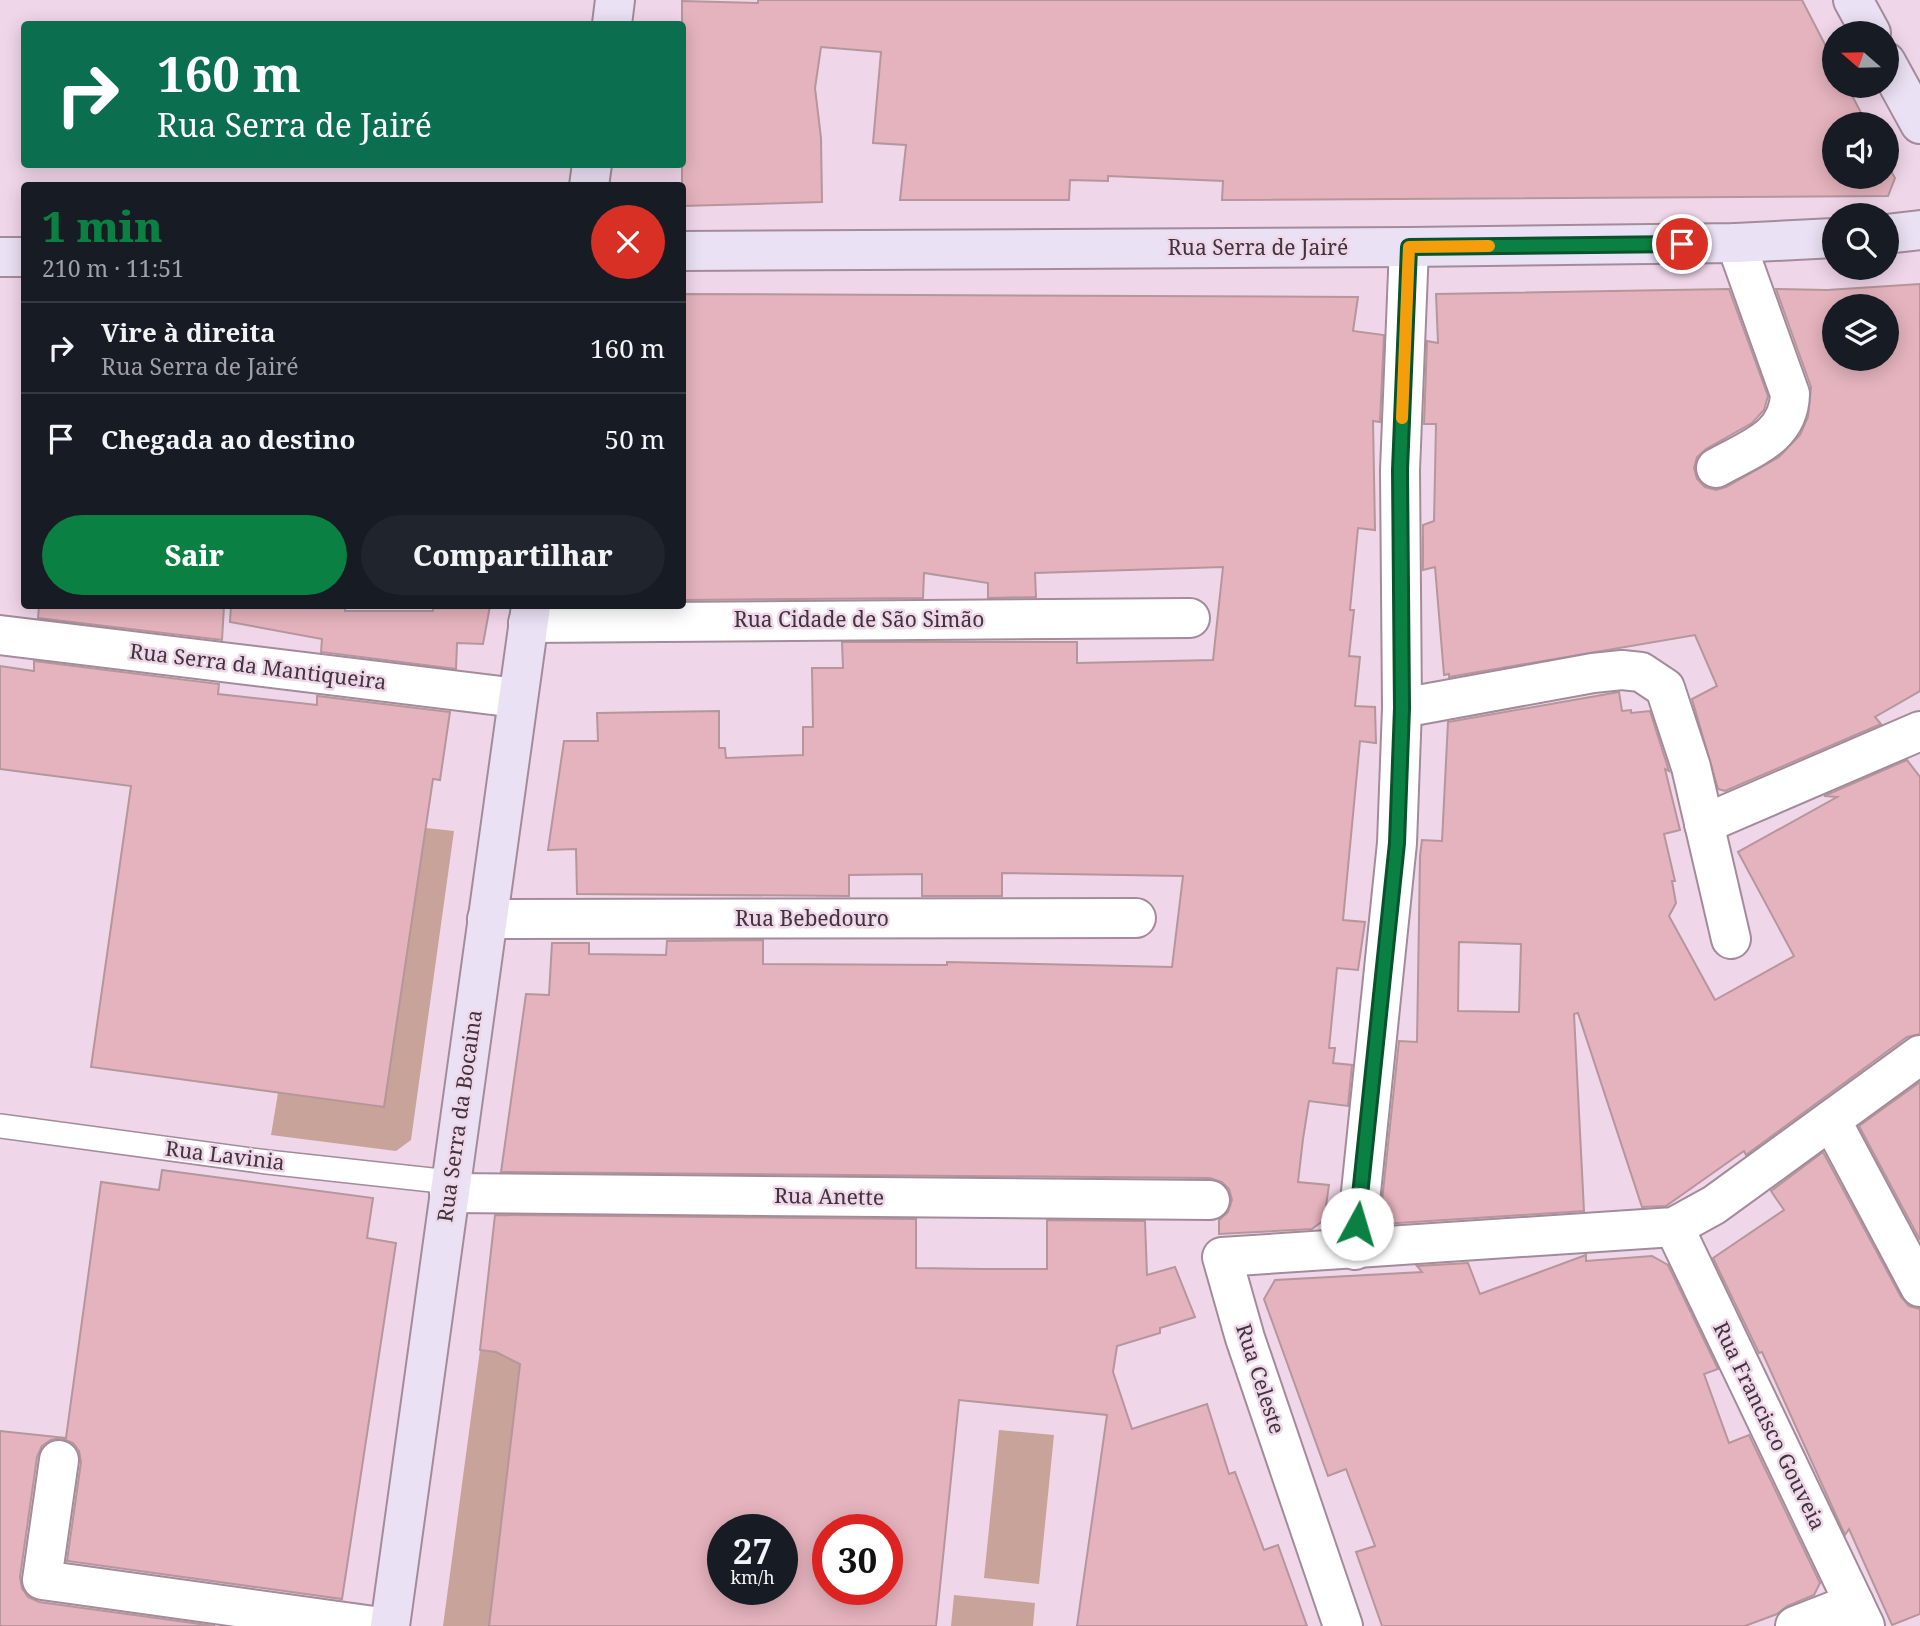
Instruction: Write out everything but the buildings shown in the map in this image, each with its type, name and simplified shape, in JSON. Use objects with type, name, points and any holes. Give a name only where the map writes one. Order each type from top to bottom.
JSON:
[{"type":"street","points":[[612,21],[615,0]]},
{"type":"street","points":[[1853,0],[1864,21]]},
{"type":"street","points":[[1899,86],[1920,124]]},
{"type":"street","points":[[1899,232],[1920,230]]},
{"type":"street","name":"Rua Serra de Jairé","points":[[686,251],[1409,247],[1736,243],[1822,239]]},
{"type":"street","points":[[1716,468],[1776,433],[1790,407],[1790,394],[1736,243]]},
{"type":"street","points":[[1409,247],[1400,470],[1402,708],[1397,843],[1354,1250],[1674,1227],[1714,1205],[1920,1055]]},
{"type":"street","points":[[0,257],[21,257]]},
{"type":"street","name":"Rua Cidade de São Simão","points":[[530,614],[1190,618]]},
{"type":"street","name":"Rua Serra da Bocaina","points":[[390,1626],[530,614]]},
{"type":"street","name":"Rua Serra da Mantiqueira","points":[[0,635],[517,698]]},
{"type":"street","points":[[1402,708],[1622,670],[1641,672],[1665,688],[1691,767],[1731,939]]},
{"type":"street","points":[[1704,824],[1920,731]]},
{"type":"street","name":"Rua Bebedouro","points":[[487,919],[1136,918]]},
{"type":"street","points":[[1831,1120],[1920,1287]]},
{"type":"street","name":"Rua Anette","points":[[449,1187],[1210,1200]]},
{"type":"street","name":"Rua Francisco Gouveia","points":[[1674,1227],[1859,1614]]},
{"type":"street","name":"Rua Celeste","points":[[1343,1626],[1245,1338],[1222,1257],[1354,1250]]},
{"type":"street","points":[[59,1460],[42,1580],[374,1626]]},
{"type":"street","points":[[1795,1626],[1859,1614]]},
{"type":"lane","name":"Rua Lavinia","points":[[0,1126],[449,1187]]},
{"type":"shaded area","points":[[426,828],[454,831],[411,1140],[396,1151],[271,1135],[278,1093],[384,1107]]},
{"type":"shaded area","points":[[480,1350],[521,1354],[489,1626],[443,1626]]},
{"type":"shaded area","points":[[999,1430],[1054,1435],[1039,1584],[984,1578]]},
{"type":"shaded area","points":[[954,1595],[1035,1603],[1033,1626],[951,1626]]},
{"type":"slow traffic","points":[[1402,418],[1409,247],[1489,246]]},
{"type":"route","points":[[1357,1224],[1397,843],[1402,708],[1400,470],[1409,247],[1682,244]]}]
